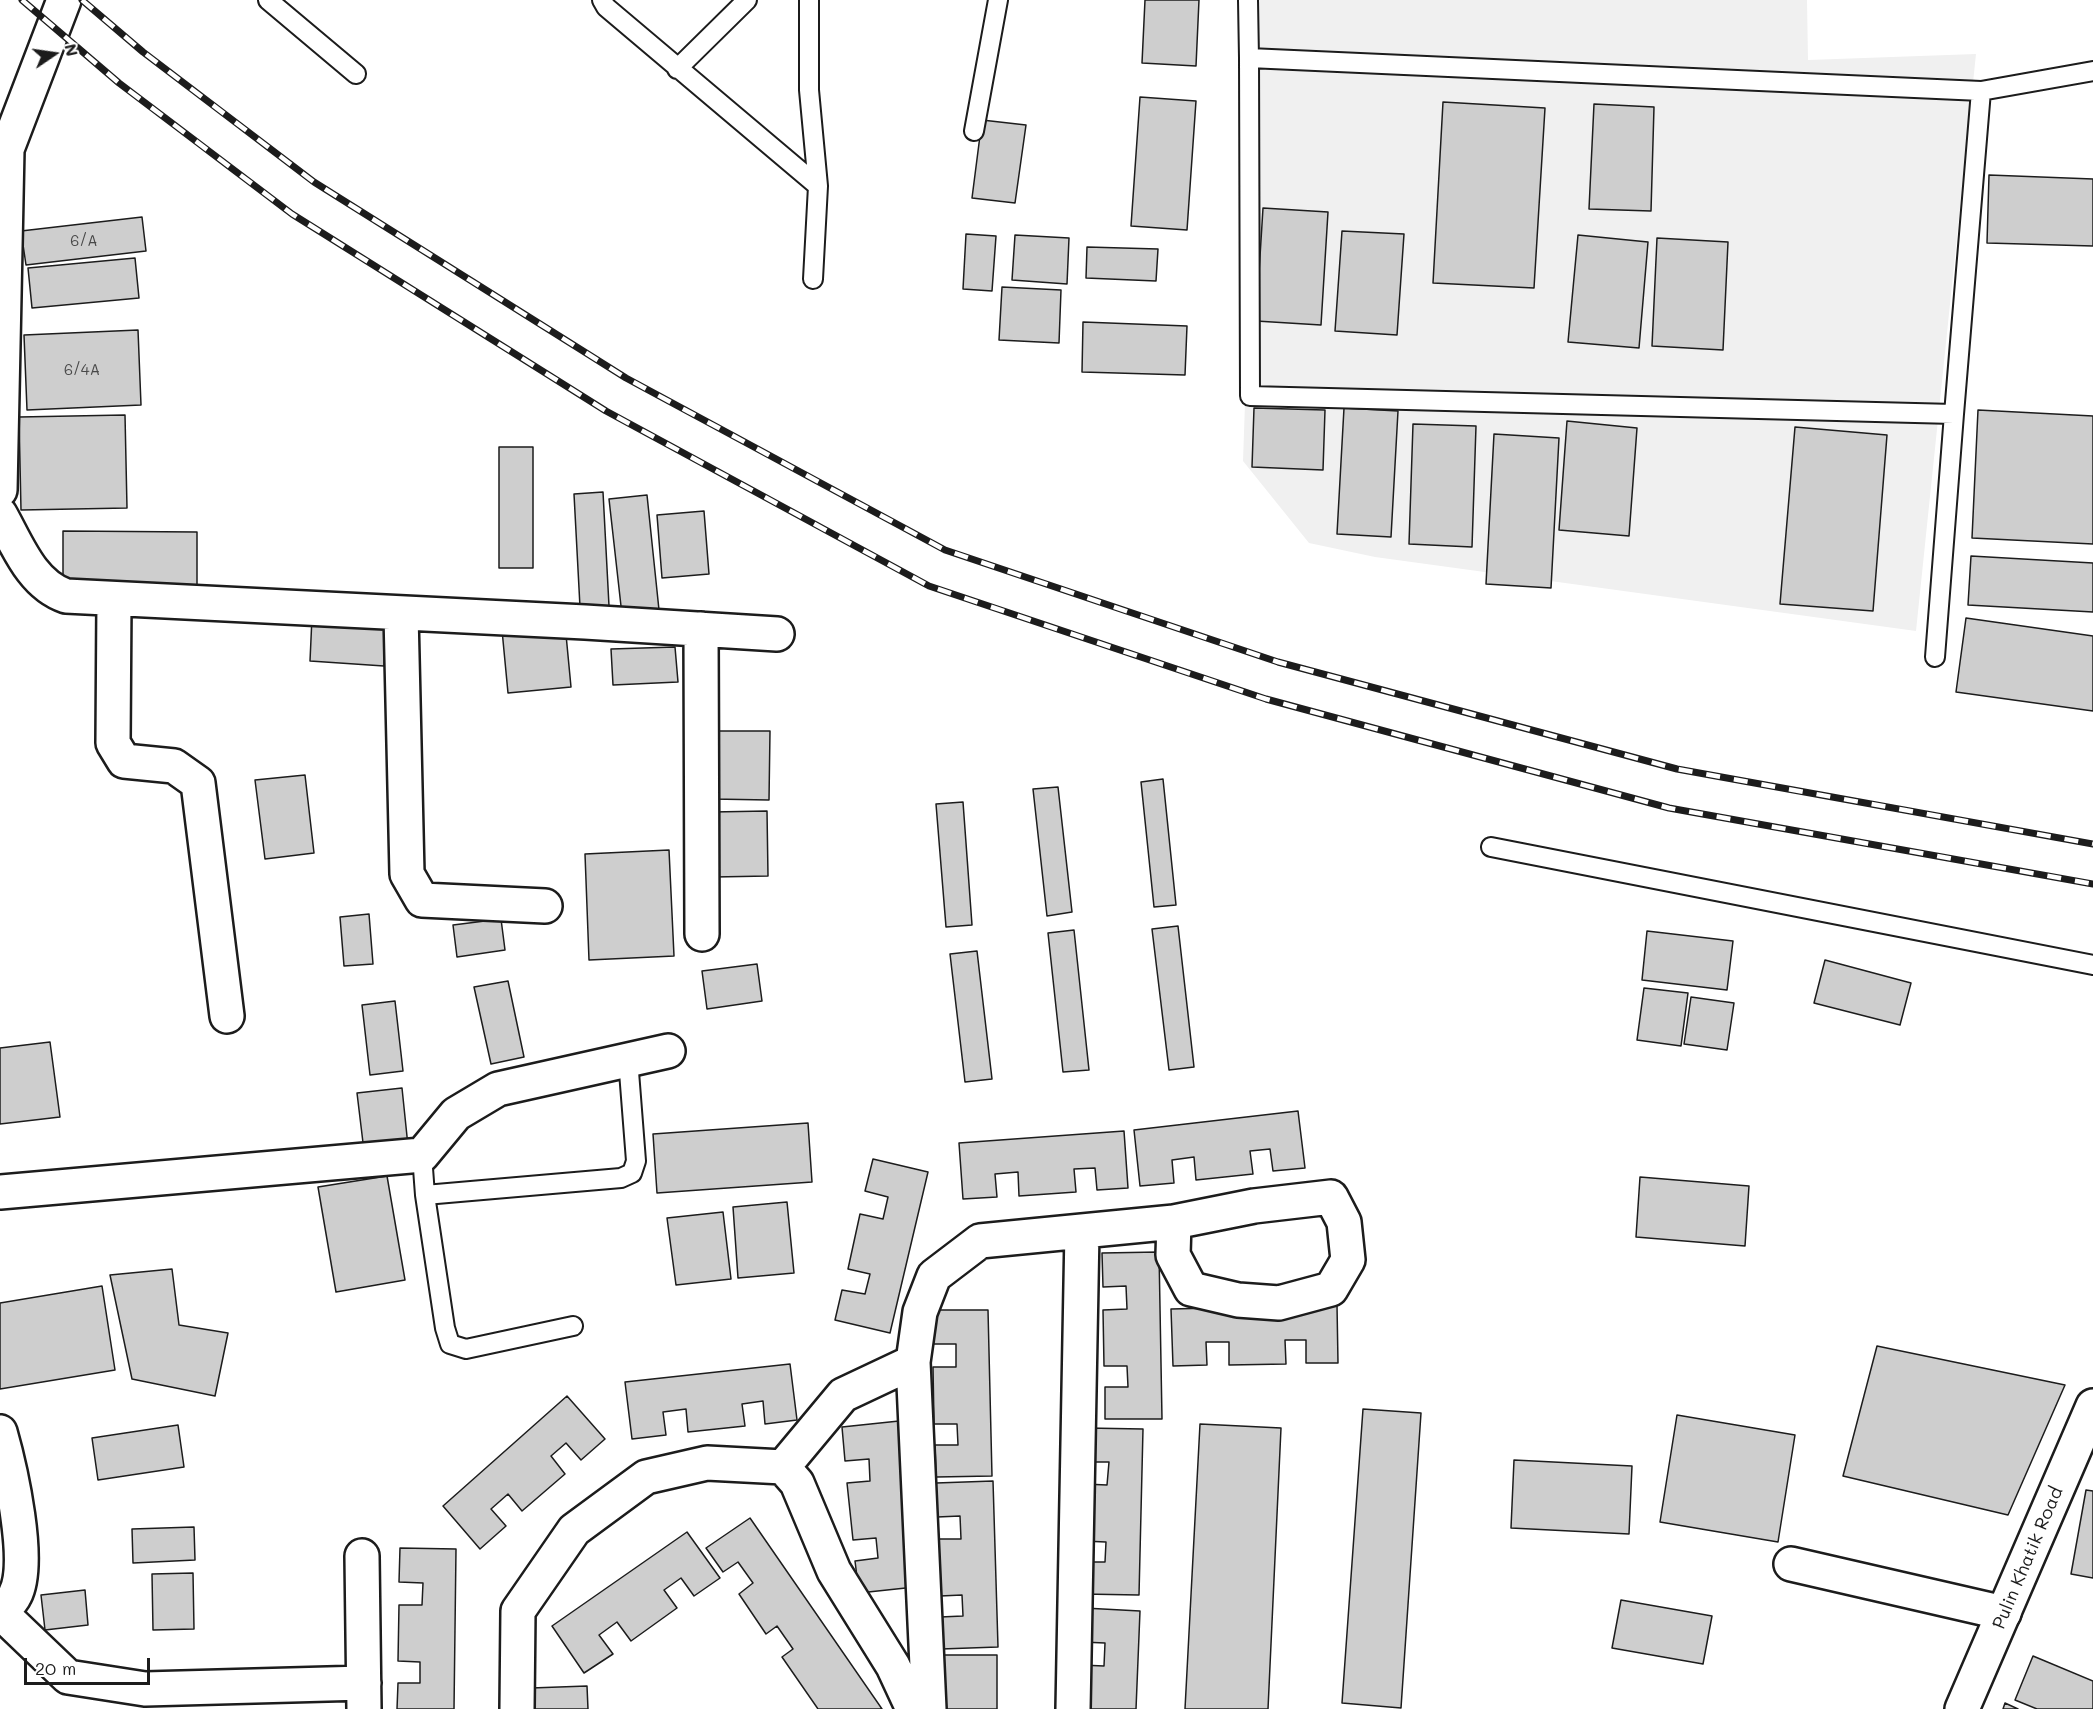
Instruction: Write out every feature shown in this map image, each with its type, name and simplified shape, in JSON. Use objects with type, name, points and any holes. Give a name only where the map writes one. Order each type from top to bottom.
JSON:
[{"type":"street","points":[[0,490],[4,149],[64,0]]},
{"type":"street","points":[[0,514],[28,565],[52,591],[66,596],[777,634]]},
{"type":"street","points":[[114,600],[113,743],[124,761],[174,766],[198,783],[227,1016]]},
{"type":"street","points":[[401,614],[407,874],[422,900],[545,906]]},
{"type":"street","points":[[701,629],[702,934]]},
{"type":"street","points":[[0,1192],[422,1155],[456,1114],[498,1089],[668,1052]]},
{"type":"street","points":[[929,1709],[914,1362],[920,1312],[934,1276],[980,1241],[1174,1221],[1254,1206],[1331,1197],[1344,1222],[1348,1260],[1331,1289],[1280,1303],[1238,1300],[1191,1289],[1173,1255],[1174,1221]]},
{"type":"street","points":[[1073,1709],[1082,1231]]},
{"type":"street","points":[[783,1467],[843,1395],[914,1362]]},
{"type":"street","name":"Pulin Khatik Road","points":[[1962,1709],[2093,1406]]},
{"type":"street","points":[[0,1432],[8,1459],[23,1563],[15,1595],[0,1613],[68,1677],[145,1689],[364,1696],[362,1556]]},
{"type":"street","points":[[517,1709],[518,1611],[574,1530],[646,1478],[707,1463],[783,1467],[797,1483],[834,1571],[893,1666],[914,1709]]},
{"type":"street","points":[[1791,1564],[2004,1614]]},
{"type":"lane","points":[[268,0],[356,74]]},
{"type":"lane","points":[[602,0],[606,7],[677,69],[818,186]]},
{"type":"lane","points":[[677,69],[747,0]]},
{"type":"lane","points":[[809,0],[809,90],[818,186],[813,279]]},
{"type":"lane","points":[[974,131],[998,0]]},
{"type":"lane","points":[[1248,0],[1250,396],[1954,414]]},
{"type":"lane","points":[[1249,58],[1981,91],[2093,71]]},
{"type":"lane","points":[[1935,657],[1981,91]]},
{"type":"lane","points":[[1491,847],[2093,965]]},
{"type":"lane","points":[[424,1195],[621,1178],[632,1173],[636,1161],[628,1059]]},
{"type":"lane","points":[[422,1155],[424,1195],[445,1328],[450,1344],[466,1349],[573,1326]]},
{"type":"shaded area","points":[[1259,0],[1807,0],[1808,60],[1976,54],[1916,631],[1375,557],[1309,543],[1243,461]]},
{"type":"building","points":[[1145,0],[1199,0],[1196,66],[1142,63]]},
{"type":"building","points":[[1140,97],[1196,101],[1187,230],[1131,226]]},
{"type":"building","points":[[1443,102],[1545,108],[1534,288],[1433,283]]},
{"type":"building","points":[[1594,104],[1654,107],[1651,211],[1589,209]]},
{"type":"building","points":[[982,120],[1026,125],[1015,203],[972,198]]},
{"type":"building","points":[[1989,175],[2093,179],[2093,246],[1987,243]]},
{"type":"building","points":[[1263,208],[1328,212],[1321,325],[1256,321]]},
{"type":"building","points":[[142,217],[146,251],[26,265],[21,231]]},
{"type":"building","points":[[1342,231],[1404,234],[1397,335],[1335,331]]},
{"type":"building","points":[[966,234],[996,236],[992,291],[963,289]]},
{"type":"building","points":[[1015,235],[1069,238],[1067,284],[1012,280]]},
{"type":"building","points":[[1578,235],[1648,242],[1639,348],[1568,342]]},
{"type":"building","points":[[1657,238],[1728,242],[1723,350],[1652,346]]},
{"type":"building","points":[[1087,247],[1158,249],[1156,281],[1086,278]]},
{"type":"building","points":[[135,258],[139,298],[32,308],[28,268]]},
{"type":"building","points":[[1002,287],[1061,290],[1059,343],[999,340]]},
{"type":"building","points":[[1083,322],[1187,326],[1185,375],[1082,372]]},
{"type":"building","points":[[138,330],[141,405],[27,410],[24,335]]},
{"type":"building","points":[[1254,408],[1325,410],[1323,470],[1252,467]]},
{"type":"building","points":[[1344,408],[1398,411],[1391,537],[1337,534]]},
{"type":"building","points":[[1978,410],[2093,416],[2093,544],[1972,538]]},
{"type":"building","points":[[125,415],[127,508],[21,510],[19,417]]},
{"type":"building","points":[[1567,421],[1637,428],[1629,536],[1559,530]]},
{"type":"building","points":[[1413,424],[1476,426],[1472,547],[1409,544]]},
{"type":"building","points":[[1795,427],[1887,435],[1873,611],[1780,604]]},
{"type":"building","points":[[1494,434],[1559,438],[1551,588],[1486,584]]},
{"type":"building","points":[[499,447],[533,447],[533,568],[499,568]]},
{"type":"building","points":[[603,492],[609,606],[580,607],[574,494]]},
{"type":"building","points":[[647,495],[659,610],[622,615],[609,499]]},
{"type":"building","points":[[704,511],[709,574],[662,578],[657,515]]},
{"type":"building","points":[[63,531],[197,532],[197,590],[63,589]]},
{"type":"building","points":[[1971,556],[2093,563],[2093,612],[1968,605]]},
{"type":"building","points":[[312,617],[387,623],[384,666],[310,661]]},
{"type":"building","points":[[1966,618],[2093,636],[2093,711],[1956,692]]},
{"type":"building","points":[[565,624],[571,687],[508,693],[502,630]]},
{"type":"building","points":[[675,647],[678,682],[613,685],[611,649]]},
{"type":"building","points":[[713,731],[770,731],[769,800],[712,799]]},
{"type":"building","points":[[305,775],[314,853],[265,859],[255,780]]},
{"type":"building","points":[[1163,779],[1176,905],[1154,907],[1141,782]]},
{"type":"building","points":[[1058,787],[1072,912],[1047,916],[1033,789]]},
{"type":"building","points":[[963,802],[972,925],[946,927],[936,804]]},
{"type":"building","points":[[767,811],[768,876],[714,877],[712,812]]},
{"type":"building","points":[[669,850],[674,956],[589,960],[585,854]]},
{"type":"building","points":[[369,914],[373,964],[344,966],[340,917]]},
{"type":"building","points":[[501,919],[505,950],[457,957],[453,925]]},
{"type":"building","points":[[1178,926],[1194,1067],[1169,1070],[1152,929]]},
{"type":"building","points":[[1074,930],[1089,1070],[1063,1072],[1048,933]]},
{"type":"building","points":[[1647,931],[1733,941],[1727,990],[1642,980]]},
{"type":"building","points":[[977,951],[992,1079],[965,1082],[950,954]]},
{"type":"building","points":[[1825,960],[1911,983],[1900,1025],[1814,1003]]},
{"type":"building","points":[[757,964],[762,1001],[707,1009],[702,971]]},
{"type":"building","points":[[508,981],[524,1057],[491,1064],[474,987]]},
{"type":"building","points":[[1644,988],[1688,993],[1681,1046],[1637,1040]]},
{"type":"building","points":[[1691,997],[1734,1003],[1727,1050],[1684,1044]]},
{"type":"building","points":[[395,1001],[403,1071],[370,1075],[362,1005]]},
{"type":"building","points":[[50,1042],[60,1117],[0,1124],[0,1048]]},
{"type":"building","points":[[402,1088],[408,1146],[364,1151],[357,1093]]},
{"type":"building","points":[[1298,1111],[1305,1168],[1273,1171],[1270,1149],[1250,1151],[1253,1174],[1196,1180],[1194,1157],[1172,1160],[1174,1183],[1140,1186],[1134,1130]]},
{"type":"building","points":[[808,1123],[812,1182],[657,1193],[653,1134]]},
{"type":"building","points":[[1124,1131],[1128,1188],[1097,1190],[1095,1168],[1074,1169],[1076,1192],[1019,1196],[1018,1172],[995,1174],[997,1197],[963,1199],[959,1143]]},
{"type":"building","points":[[873,1159],[928,1172],[890,1333],[835,1320],[842,1290],[865,1294],[870,1274],[848,1269],[860,1214],[883,1219],[888,1197],[865,1191]]},
{"type":"building","points":[[387,1176],[405,1280],[336,1292],[318,1187]]},
{"type":"building","points":[[1640,1177],[1749,1186],[1745,1246],[1636,1237]]},
{"type":"building","points":[[787,1202],[794,1273],[738,1278],[733,1207]]},
{"type":"building","points":[[723,1212],[731,1279],[676,1285],[667,1218]]},
{"type":"building","points":[[1159,1252],[1162,1419],[1105,1419],[1105,1387],[1128,1387],[1127,1366],[1104,1366],[1103,1310],[1127,1309],[1126,1286],[1103,1287],[1102,1253]]},
{"type":"building","points":[[172,1269],[179,1325],[228,1333],[215,1396],[132,1379],[110,1275]]},
{"type":"building","points":[[102,1286],[115,1370],[0,1389],[0,1303]]},
{"type":"building","points":[[1337,1305],[1338,1363],[1306,1363],[1306,1340],[1285,1340],[1286,1364],[1229,1365],[1229,1342],[1206,1342],[1207,1365],[1173,1366],[1171,1309]]},
{"type":"building","points":[[931,1310],[988,1310],[992,1476],[936,1477],[935,1445],[958,1445],[957,1424],[934,1424],[933,1367],[956,1367],[956,1344],[932,1344]]},
{"type":"building","points":[[1877,1346],[2065,1385],[2008,1515],[1843,1476]]},
{"type":"building","points":[[790,1364],[797,1420],[765,1424],[763,1401],[742,1404],[745,1426],[688,1432],[686,1409],[663,1412],[666,1435],[632,1439],[625,1382]]},
{"type":"building","points":[[567,1396],[605,1439],[581,1460],[566,1443],[551,1456],[565,1474],[522,1511],[508,1494],[491,1509],[506,1526],[480,1549],[443,1506]]},
{"type":"building","points":[[1363,1409],[1421,1413],[1401,1708],[1342,1703]]},
{"type":"building","points":[[1677,1415],[1795,1435],[1778,1542],[1660,1522]]},
{"type":"building","points":[[899,1421],[915,1587],[859,1593],[855,1561],[878,1558],[876,1538],[853,1540],[847,1483],[870,1481],[869,1459],[845,1461],[842,1427]]},
{"type":"building","points":[[1200,1424],[1281,1428],[1268,1709],[1185,1709]]},
{"type":"building","points":[[178,1425],[184,1467],[98,1480],[92,1438]]},
{"type":"building","points":[[1086,1428],[1143,1429],[1139,1595],[1082,1594],[1083,1562],[1105,1562],[1106,1542],[1083,1541],[1084,1484],[1107,1485],[1109,1462],[1085,1462]]},
{"type":"building","points":[[1514,1460],[1632,1466],[1629,1534],[1511,1528]]},
{"type":"building","points":[[993,1481],[998,1647],[941,1649],[940,1617],[963,1616],[962,1595],[940,1596],[938,1539],[961,1539],[960,1516],[937,1517],[936,1483]]},
{"type":"building","points":[[2086,1490],[2093,1491],[2093,1578],[2071,1574]]},
{"type":"building","points":[[750,1518],[882,1709],[818,1709],[782,1657],[793,1649],[777,1626],[766,1634],[739,1594],[753,1583],[738,1562],[723,1572],[706,1548]]},
{"type":"building","points":[[194,1527],[195,1560],[133,1563],[132,1529]]},
{"type":"building","points":[[687,1532],[720,1578],[694,1596],[681,1578],[664,1590],[677,1608],[631,1641],[617,1622],[599,1635],[613,1654],[584,1673],[552,1626]]},
{"type":"building","points":[[400,1548],[456,1549],[454,1709],[397,1709],[398,1683],[420,1683],[420,1662],[398,1661],[399,1605],[422,1605],[423,1583],[399,1582]]},
{"type":"building","points":[[193,1573],[194,1629],[153,1630],[152,1574]]},
{"type":"building","points":[[85,1590],[88,1625],[45,1630],[41,1595]]},
{"type":"building","points":[[1621,1600],[1712,1616],[1703,1664],[1612,1648]]},
{"type":"building","points":[[1084,1608],[1140,1611],[1136,1709],[1080,1709],[1081,1665],[1104,1666],[1105,1643],[1082,1642]]},
{"type":"building","points":[[941,1655],[997,1655],[997,1709],[941,1709]]},
{"type":"building","points":[[2033,1656],[2093,1681],[2093,1709],[2037,1709],[2015,1700]]},
{"type":"building","points":[[587,1686],[588,1709],[531,1709],[531,1688]]},
{"type":"building","points":[[2005,1703],[2018,1709],[2003,1709]]},
{"type":"railway","points":[[22,0],[119,83],[292,214],[606,411],[929,586],[1266,699],[1669,808],[2093,884]]},
{"type":"railway","points":[[82,0],[143,52],[314,182],[626,378],[945,550],[1278,662],[1677,769],[2093,844]]}]
